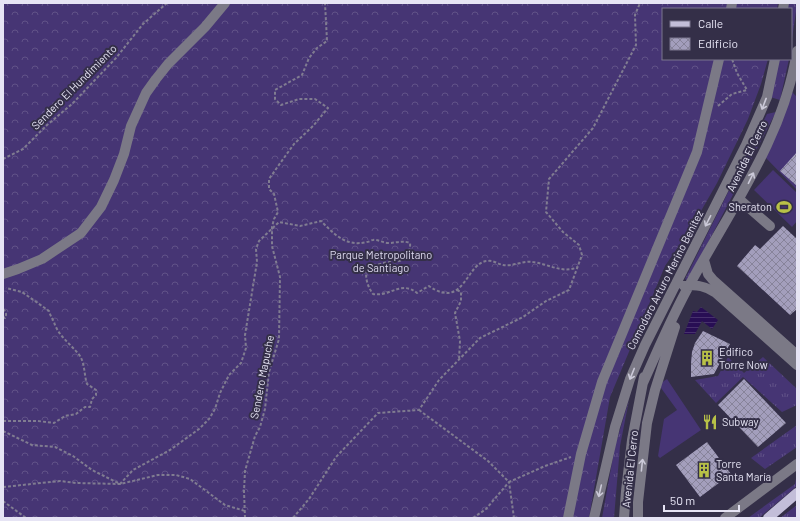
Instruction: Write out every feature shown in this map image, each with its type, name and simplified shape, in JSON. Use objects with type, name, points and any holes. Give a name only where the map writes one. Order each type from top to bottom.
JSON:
[{"type":"main road","points":[[768,518],[797,494]]},
{"type":"street","points":[[3,274],[42,259],[81,233],[100,207],[114,180],[124,154],[131,126],[146,93],[168,64],[205,27],[225,3]]},
{"type":"street","name":"Avenida El Cerro","points":[[643,383],[689,285],[739,199],[777,120],[795,74],[797,51]]},
{"type":"street","points":[[568,518],[581,454],[602,382],[697,152],[719,60]]},
{"type":"street","name":"Comodoro Arturo Merino Benítez","points":[[594,518],[615,427],[636,363],[729,181],[759,118],[767,97],[775,60]]},
{"type":"street","points":[[739,199],[770,226]]},
{"type":"street","points":[[704,260],[708,274],[713,280],[797,355]]},
{"type":"street","points":[[673,290],[689,285],[704,286],[716,293],[797,365]]},
{"type":"street","name":"Avenida El Cerro","points":[[638,518],[638,502],[648,417],[676,323],[679,306]]},
{"type":"street","name":"Avenida El Cerro","points":[[624,518],[632,440],[648,358],[661,314]]},
{"type":"street","points":[[725,518],[797,464]]},
{"type":"path","name":"Sendero El Hundimiento","points":[[3,159],[24,149],[47,125],[72,104],[116,58],[143,24],[167,3]]},
{"type":"path","name":"Sendero Mapuche","points":[[245,518],[245,471],[255,436],[260,427],[265,409],[269,372],[279,339],[280,277],[272,246],[272,227],[278,212],[274,194],[269,189],[269,179],[294,144],[313,126],[328,108],[315,99],[299,99],[281,106],[275,99],[275,90],[302,75],[309,58],[317,48],[328,41],[325,3]]},
{"type":"path","points":[[419,410],[440,380],[480,338],[523,317],[546,301],[569,290],[582,255],[579,245],[563,232],[546,212],[549,179],[593,128],[636,45],[635,15],[640,3]]},
{"type":"path","points":[[717,107],[732,94],[747,90],[737,73],[732,60]]},
{"type":"path","points":[[120,484],[133,470],[170,450],[200,429],[209,419],[215,409],[220,393],[229,375],[241,363],[246,348],[245,335],[257,262],[256,249],[259,240],[279,222],[300,226],[321,221],[338,237],[349,243],[374,240],[384,243],[394,243],[403,240],[410,243],[408,254],[400,261],[381,263],[370,268],[366,272],[366,280],[373,294],[380,295],[404,287],[412,289],[416,293],[429,286],[435,290],[449,294],[457,290],[481,262],[489,260],[504,266],[533,261],[562,270],[571,270],[578,267]]},
{"type":"path","points":[[3,421],[38,421],[54,423],[65,416],[76,414],[85,407],[90,407],[92,399],[96,395],[96,390],[87,384],[81,357],[72,345],[62,337],[56,329],[49,310],[22,292],[6,288]]},
{"type":"path","points":[[457,290],[461,292],[461,301],[456,313],[460,340],[458,360]]},
{"type":"path","points":[[3,309],[6,312],[6,316],[4,318],[3,317]]},
{"type":"path","points":[[293,518],[309,499],[336,456],[378,413],[419,410],[488,461],[509,482],[514,518]]},
{"type":"path","points":[[3,431],[32,445],[55,447],[73,456],[92,470],[120,484]]},
{"type":"path","points":[[473,518],[486,509],[509,482],[544,466],[581,454]]},
{"type":"path","points":[[3,487],[60,481],[120,484],[158,475],[176,475],[190,479],[225,505],[245,511]]},
{"type":"path","points":[[3,501],[26,518]]},
{"type":"green space","name":"Parque Metropolitano de Santiago","points":[[3,3],[778,3],[777,8],[662,8],[662,60],[768,60],[761,84],[748,119],[717,183],[693,225],[665,266],[610,397],[589,518],[3,518]]},
{"type":"green space","points":[[786,3],[796,3],[797,5],[792,38],[792,8],[786,8]]},
{"type":"green space","points":[[779,60],[789,60],[780,100],[770,97]]},
{"type":"green space","points":[[791,91],[797,97],[797,190],[765,157]]},
{"type":"green space","points":[[776,112],[688,281],[685,279],[767,114]]},
{"type":"green space","name":"Sheraton","points":[[773,170],[797,193],[797,221],[792,227],[754,190]]},
{"type":"green space","points":[[728,357],[744,373],[763,357],[797,389],[797,405],[782,412],[743,377],[716,403],[695,380],[718,376]]},
{"type":"green space","points":[[667,379],[701,430],[660,458],[658,456],[664,419],[677,410],[661,388],[661,383]]},
{"type":"green space","points":[[629,400],[620,446],[614,518],[602,518],[615,446]]},
{"type":"green space","points":[[797,425],[797,447],[765,469],[751,458]]},
{"type":"green space","points":[[797,473],[797,486],[759,518],[748,518],[795,484]]},
{"type":"green space","points":[[797,505],[797,518],[780,518]]},
{"type":"shaded area","points":[[701,307],[718,320],[712,329],[702,321],[695,334],[684,334],[693,311],[697,312]]},
{"type":"building","points":[[797,152],[797,186],[780,171]]},
{"type":"building","points":[[783,226],[797,239],[797,309],[790,315],[737,266],[755,245],[760,249]]},
{"type":"building","name":"Edifico Torre Now","points":[[703,331],[730,344],[714,374],[691,377],[692,352],[695,343]]},
{"type":"building","points":[[744,379],[786,423],[758,447],[718,405]]},
{"type":"building","name":"Torre Santa María","points":[[707,442],[731,474],[700,497],[676,465]]},
{"type":"place","name":"Sheraton","points":[[784,207]]},
{"type":"place","name":"Edifico Torre Now","points":[[707,358]]},
{"type":"place","name":"Subway","points":[[710,422]]},
{"type":"place","name":"Torre Santa María","points":[[704,470]]}]
